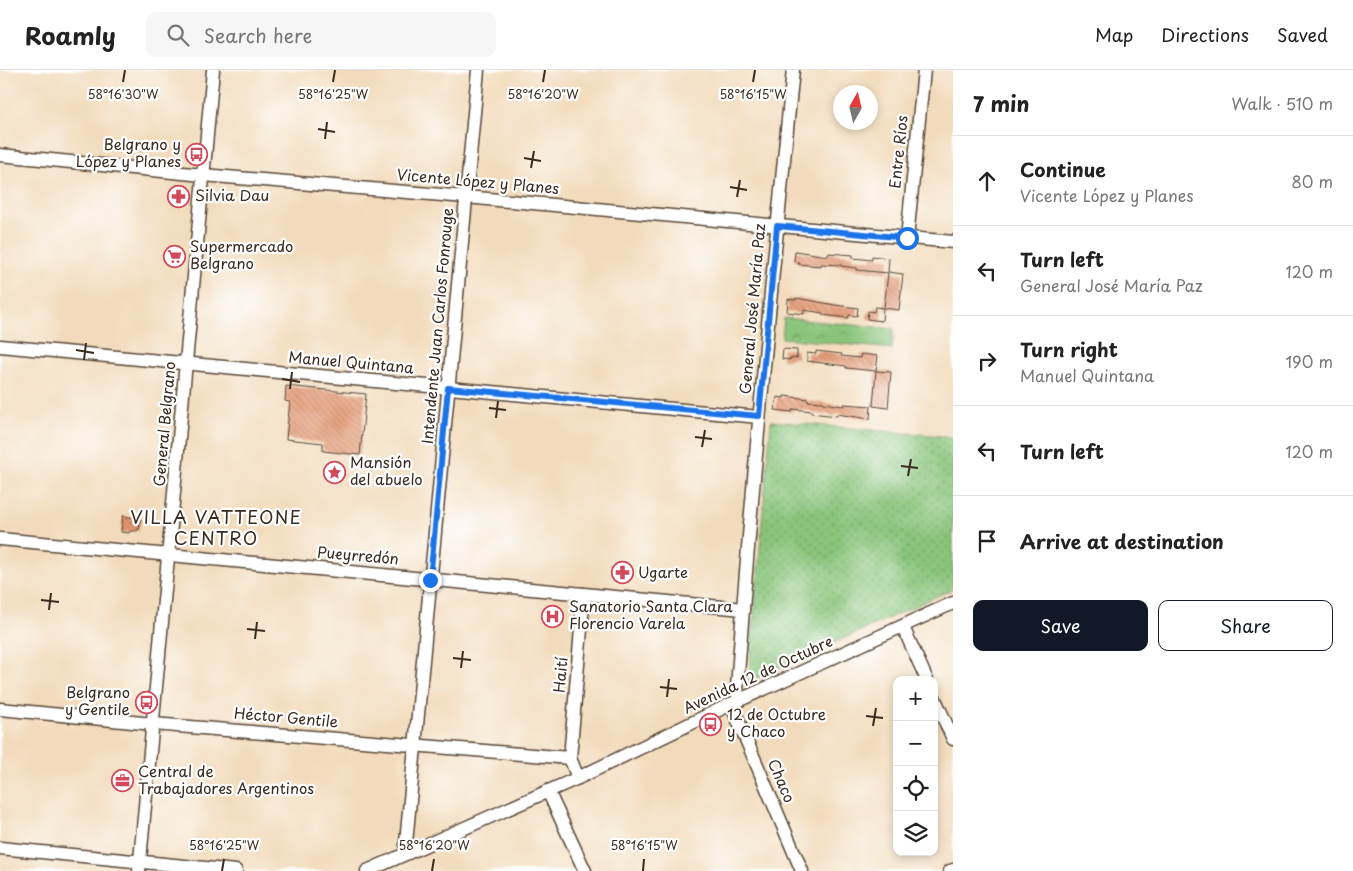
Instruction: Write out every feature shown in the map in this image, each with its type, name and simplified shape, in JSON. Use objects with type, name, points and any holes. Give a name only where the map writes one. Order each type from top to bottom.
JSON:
[{"type":"street","name":"General Belgrano","points":[[140,866],[213,70]]},
{"type":"street","name":"Intendente Juan Carlos Fonrouge","points":[[405,854],[478,70]]},
{"type":"street","name":"General José María Paz","points":[[735,702],[738,688],[759,416],[794,70]]},
{"type":"street","name":"Entre Ríos","points":[[907,238],[924,70]]},
{"type":"street","name":"Vicente López y Planes","points":[[0,155],[953,242]]},
{"type":"street","name":"Manuel Quintana","points":[[0,346],[759,416]]},
{"type":"street","name":"Pueyrredón","points":[[0,539],[743,609]]},
{"type":"street","name":"Haití","points":[[570,758],[584,594]]},
{"type":"street","name":"Avenida 12 de Octubre","points":[[374,870],[405,854],[578,778],[735,702],[953,603]]},
{"type":"street","points":[[903,627],[924,676]]},
{"type":"street","name":"Chaco","points":[[735,702],[802,871]]},
{"type":"street","points":[[938,706],[953,739]]},
{"type":"street","name":"Héctor Gentile","points":[[0,709],[153,724],[570,758]]},
{"type":"street","points":[[570,758],[578,778]]},
{"type":"street","points":[[548,791],[586,871]]},
{"type":"street","points":[[0,848],[140,866],[236,871]]},
{"type":"green space","points":[[784,318],[894,329],[892,349],[782,338]]},
{"type":"green space","points":[[771,421],[953,437],[953,589],[748,682]]},
{"type":"building","points":[[795,251],[828,256],[828,253],[853,255],[853,258],[872,260],[872,256],[889,258],[888,272],[903,274],[899,310],[884,308],[888,273],[857,270],[857,268],[841,265],[798,264],[799,262],[794,261]]},
{"type":"building","points":[[796,298],[858,308],[857,316],[849,315],[848,318],[823,315],[823,313],[804,310],[804,314],[787,312],[788,299],[796,300]]},
{"type":"building","points":[[875,307],[883,308],[882,321],[867,319],[868,311],[874,312]]},
{"type":"building","points":[[783,349],[797,350],[797,358],[790,358],[790,360],[782,359]]},
{"type":"building","points":[[816,351],[860,358],[861,354],[878,356],[876,371],[807,361],[807,353],[816,354]]},
{"type":"building","points":[[876,371],[891,372],[888,408],[873,406]]},
{"type":"building","points":[[286,386],[366,394],[360,455],[323,451],[323,443],[286,439],[290,402],[285,401]]},
{"type":"building","points":[[784,396],[844,406],[844,404],[871,406],[870,419],[837,414],[837,416],[811,413],[812,411],[793,409],[792,412],[775,410],[777,397],[784,398]]},
{"type":"building","points":[[123,516],[141,519],[139,529],[129,533],[121,532]]},
{"type":"place","name":"Belgrano y López y Planes","points":[[197,154]]},
{"type":"place","name":"Silvia Dau","points":[[179,196]]},
{"type":"place","name":"Supermercado Belgrano","points":[[174,256]]},
{"type":"place","name":"Mansión del abuelo","points":[[334,472]]},
{"type":"place","name":"Ugarte","points":[[622,573]]},
{"type":"place","name":"Sanatorio Santa Clara Florencio Varela","points":[[553,616]]},
{"type":"place","name":"Belgrano y Gentile","points":[[146,702]]},
{"type":"place","name":"12 de Octubre y Chaco","points":[[711,724]]},
{"type":"place","name":"Central de Trabajadores Argentinos","points":[[122,781]]},
{"type":"district","name":"VILLA VATTEONE CENTRO","points":[[216,528]]},
{"type":"route","points":[[430,580],[448,388],[759,416],[777,226],[907,238]]}]
